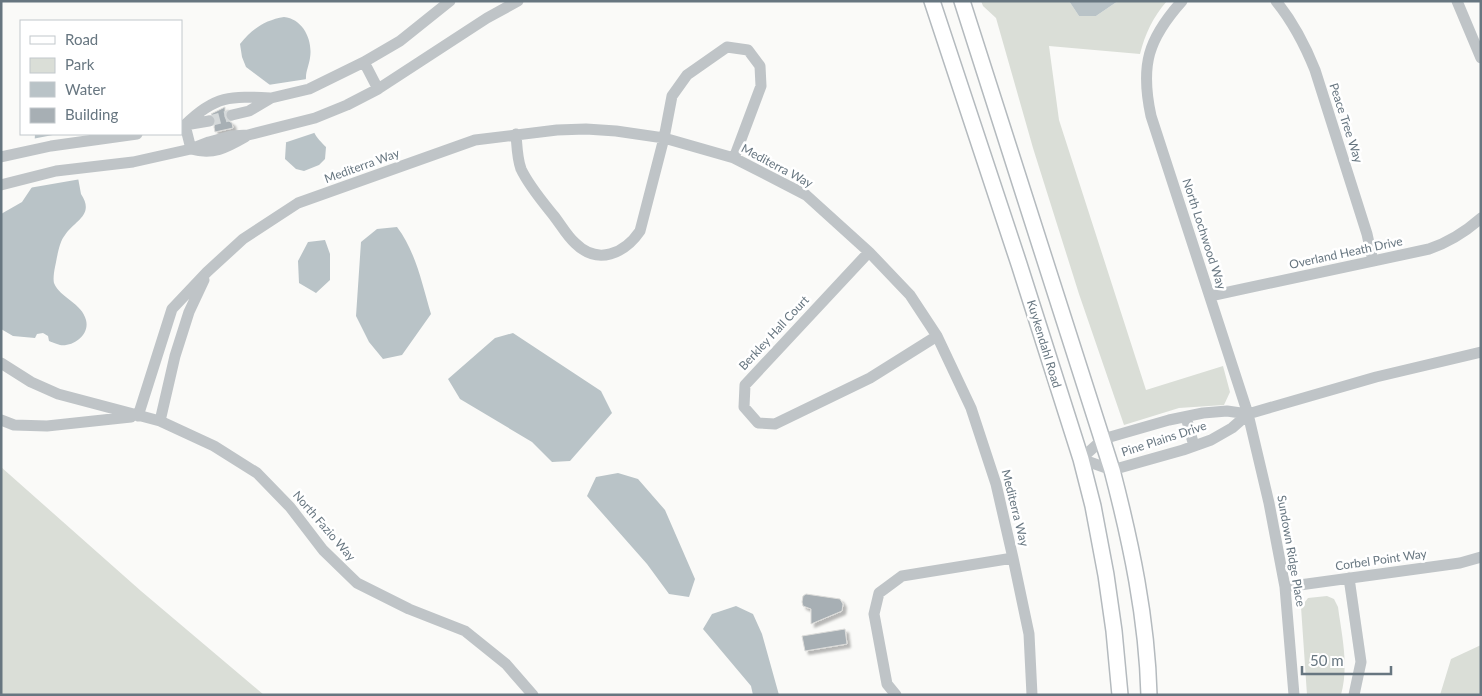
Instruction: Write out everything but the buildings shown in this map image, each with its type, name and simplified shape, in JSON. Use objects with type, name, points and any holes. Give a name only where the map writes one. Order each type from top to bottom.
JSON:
[{"type":"main road","name":"Kuykendahl Road","points":[[932,1],[1081,459],[1093,506],[1106,575],[1120,695]]},
{"type":"main road","points":[[962,1],[1112,470],[1128,531],[1140,600],[1149,695]]},
{"type":"street","points":[[183,125],[200,110],[216,102],[246,97],[271,98],[309,89],[364,62],[400,40],[450,1]]},
{"type":"street","points":[[1,185],[56,171],[133,162],[191,149],[212,152],[248,135],[315,118],[347,105],[378,89],[487,18],[518,1]]},
{"type":"street","name":"North Lochwood Way","points":[[1182,1],[1166,19],[1153,42],[1148,61],[1147,97],[1151,116],[1248,414]]},
{"type":"street","name":"Peace Tree Way","points":[[1276,1],[1295,27],[1307,49],[1315,70],[1367,234],[1373,261]]},
{"type":"street","points":[[1457,1],[1481,58]]},
{"type":"street","points":[[516,134],[520,166],[536,194],[576,244],[591,253],[605,255],[619,252],[632,242],[640,231],[664,138],[672,96],[687,75],[727,46],[748,50],[760,66],[761,86],[734,158]]},
{"type":"street","points":[[364,62],[378,89]]},
{"type":"street","points":[[232,115],[249,111],[271,98]]},
{"type":"street","points":[[183,125],[209,121]]},
{"type":"street","points":[[183,125],[191,149]]},
{"type":"street","name":"Mediterra Way","points":[[138,416],[172,309],[243,238],[298,203],[475,140],[516,134],[586,129],[616,131],[664,138],[734,158],[806,195],[869,252],[910,295],[937,336],[972,408],[996,484],[1014,558],[1029,634],[1032,695]]},
{"type":"street","points":[[1,157],[23,151],[130,135]]},
{"type":"street","name":"Overland Heath Drive","points":[[1210,296],[1429,249],[1450,241],[1466,231],[1481,218]]},
{"type":"street","name":"Berkley Hall Court","points":[[869,252],[745,384],[744,407],[758,423],[776,424],[870,378],[937,336]]},
{"type":"street","name":"Mediterra Way","points":[[160,421],[175,356],[189,312],[208,272]]},
{"type":"street","name":"Pine Plains Drive","points":[[1248,414],[1227,411],[1186,417],[1103,439],[1081,459],[1112,470],[1211,440],[1225,432],[1248,414],[1376,377],[1481,352]]},
{"type":"street","name":"North Fazio Way","points":[[1,363],[31,382],[58,394],[160,421],[214,446],[257,473],[290,507],[323,550],[357,583],[409,609],[465,631],[506,664],[533,695]]},
{"type":"street","name":"Sundown Ridge Place","points":[[1248,414],[1269,503],[1285,587],[1294,695]]},
{"type":"street","name":"North Fazio Way","points":[[1,420],[14,425],[47,426],[138,416]]},
{"type":"street","points":[[1186,417],[1194,446]]},
{"type":"street","name":"Corbel Point Way","points":[[1285,587],[1460,563],[1481,557]]},
{"type":"street","points":[[896,695],[887,684],[874,614],[879,593],[902,576],[1014,558]]},
{"type":"street","points":[[1349,578],[1361,662],[1354,695]]},
{"type":"green space","points":[[981,1],[1069,1],[1079,16],[1096,16],[1118,1],[1167,1],[1150,26],[1140,54],[1049,46],[1059,120],[1146,390],[1223,366],[1230,392],[1224,405],[1179,408],[1124,425],[1079,294],[1033,148],[996,18],[983,6]]},
{"type":"green space","points":[[1,467],[141,591],[264,695],[1,695]]},
{"type":"green space","points":[[1327,596],[1334,599],[1338,607],[1345,662],[1341,695],[1307,695],[1301,607],[1308,598]]},
{"type":"green space","points":[[1481,645],[1481,695],[1440,695],[1451,659]]},
{"type":"water","points":[[1069,1],[1118,1],[1096,16],[1079,16]]},
{"type":"water","points":[[284,17],[291,19],[301,26],[310,44],[310,61],[306,75],[307,96],[314,132],[326,147],[325,159],[319,165],[304,171],[296,169],[285,159],[286,143],[270,85],[246,67],[240,44],[259,26],[271,20]]},
{"type":"water","points":[[35,135],[70,135],[81,194],[86,207],[82,217],[69,230],[61,242],[54,271],[54,283],[61,293],[84,314],[87,325],[83,335],[70,344],[60,345],[49,341],[48,336],[43,333],[37,334],[35,338],[13,336],[1,329],[1,214],[22,202],[32,187]]},
{"type":"water","points":[[397,227],[414,258],[431,314],[402,355],[383,359],[369,342],[356,316],[361,242],[377,229]]},
{"type":"water","points":[[325,240],[330,254],[330,280],[316,293],[299,283],[298,261],[308,242]]},
{"type":"water","points":[[513,333],[601,391],[612,413],[570,461],[552,462],[532,442],[460,399],[448,379],[495,338]]},
{"type":"water","points":[[618,473],[638,479],[665,510],[695,579],[689,597],[669,594],[647,564],[587,496],[596,477]]},
{"type":"water","points":[[736,606],[753,614],[762,634],[779,695],[753,695],[751,686],[703,629],[712,614]]},
{"type":"pier","points":[[307,79],[317,132],[284,143],[268,85]]},
{"type":"pier","points":[[53,135],[73,135],[81,179],[29,188],[32,139]]},
{"type":"tunnel","points":[[209,121],[232,115]]}]
